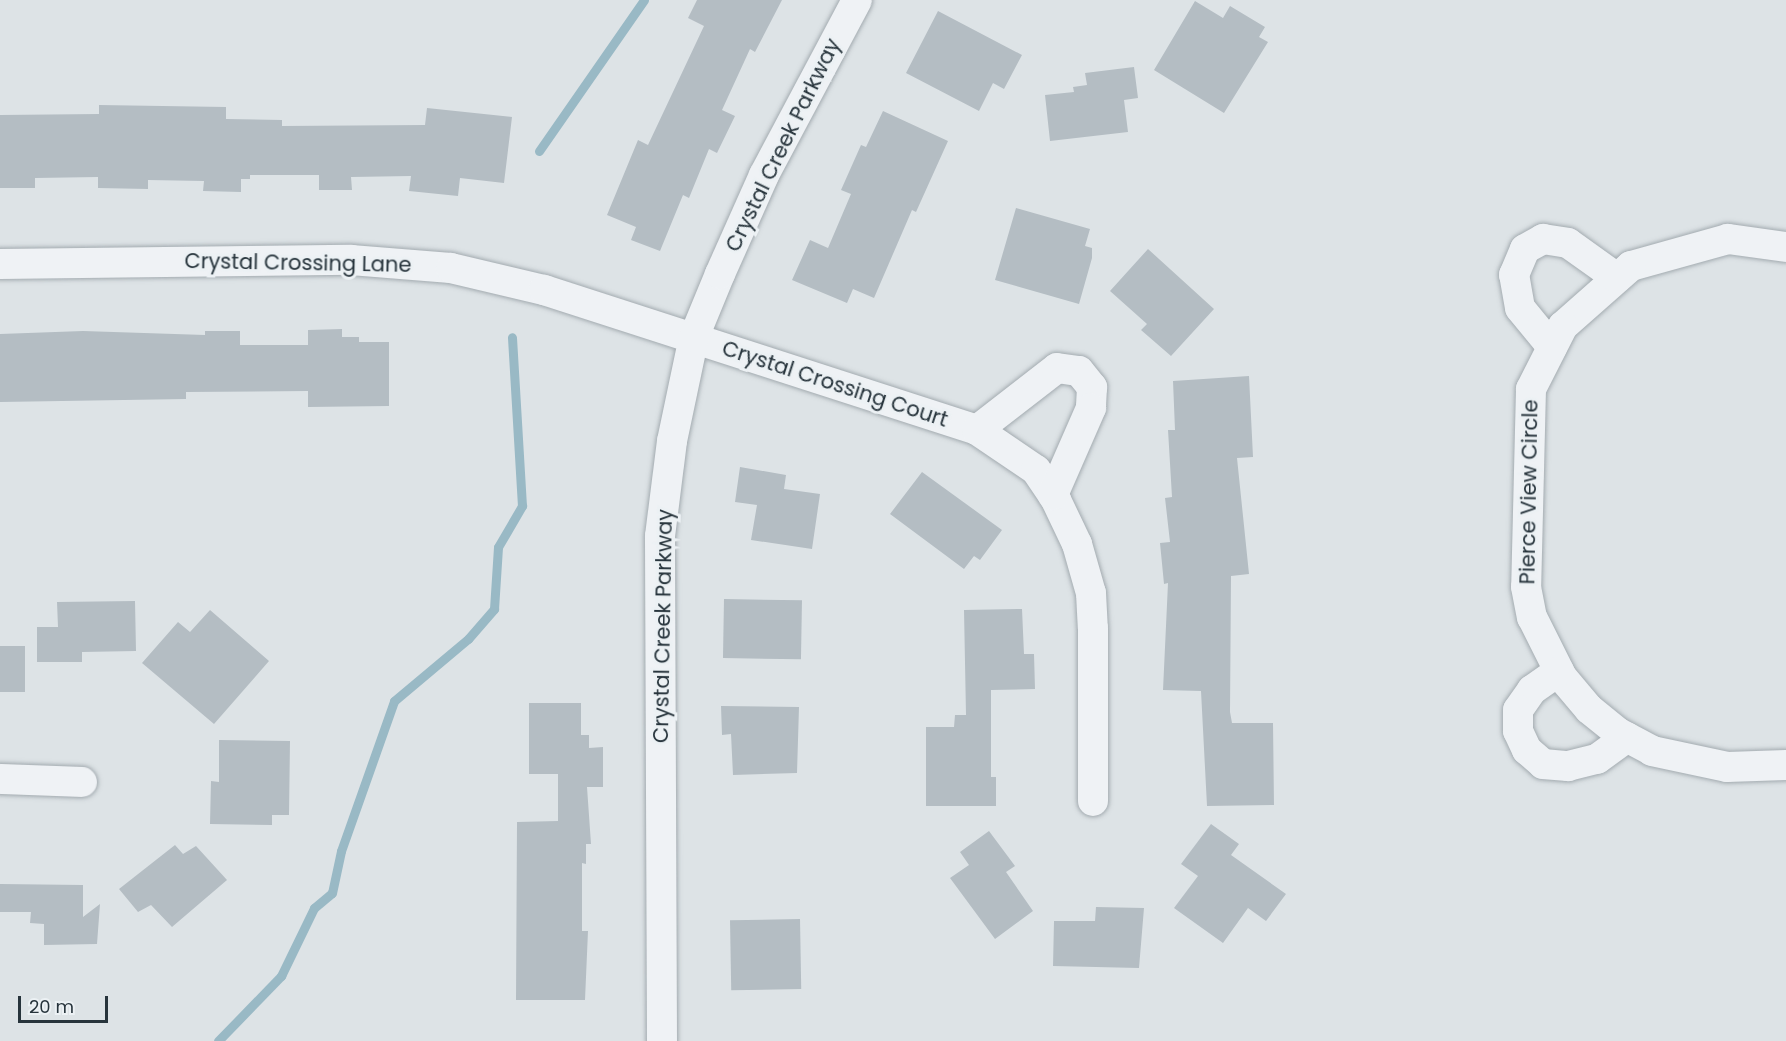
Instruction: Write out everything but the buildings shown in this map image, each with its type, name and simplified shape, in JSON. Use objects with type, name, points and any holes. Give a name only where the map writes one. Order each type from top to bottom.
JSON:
[{"type":"street","name":"Crystal Creek Parkway","points":[[662,1041],[660,536],[672,441],[694,337],[764,174],[857,0]]},
{"type":"street","points":[[1552,347],[1520,308],[1514,275],[1525,249],[1543,238],[1568,243],[1617,278]]},
{"type":"street","name":"Pierce View Circle","points":[[1786,247],[1728,239],[1631,266],[1563,326],[1531,389],[1526,587],[1532,617],[1559,671],[1589,710],[1627,737],[1652,751],[1727,766],[1786,765]]},
{"type":"street","name":"Crystal Crossing Lane","points":[[0,264],[401,261],[497,277],[694,337]]},
{"type":"street","name":"Crystal Crossing Court","points":[[694,337],[977,430],[1036,470],[1053,495],[1077,544],[1091,593],[1093,801]]},
{"type":"street","name":"Crystal Crossing Court","points":[[977,430],[1057,368],[1079,371],[1092,387],[1091,408],[1053,495]]},
{"type":"street","points":[[1559,671],[1532,690],[1518,710],[1518,731],[1527,750],[1543,764],[1568,766],[1597,759],[1627,737]]},
{"type":"street","points":[[0,779],[82,782]]},
{"type":"waterway","points":[[539,151],[644,0]]},
{"type":"waterway","points":[[218,1041],[281,976],[314,908],[332,893],[341,851],[394,701],[468,639],[494,609],[498,547],[522,506],[512,337]]}]
